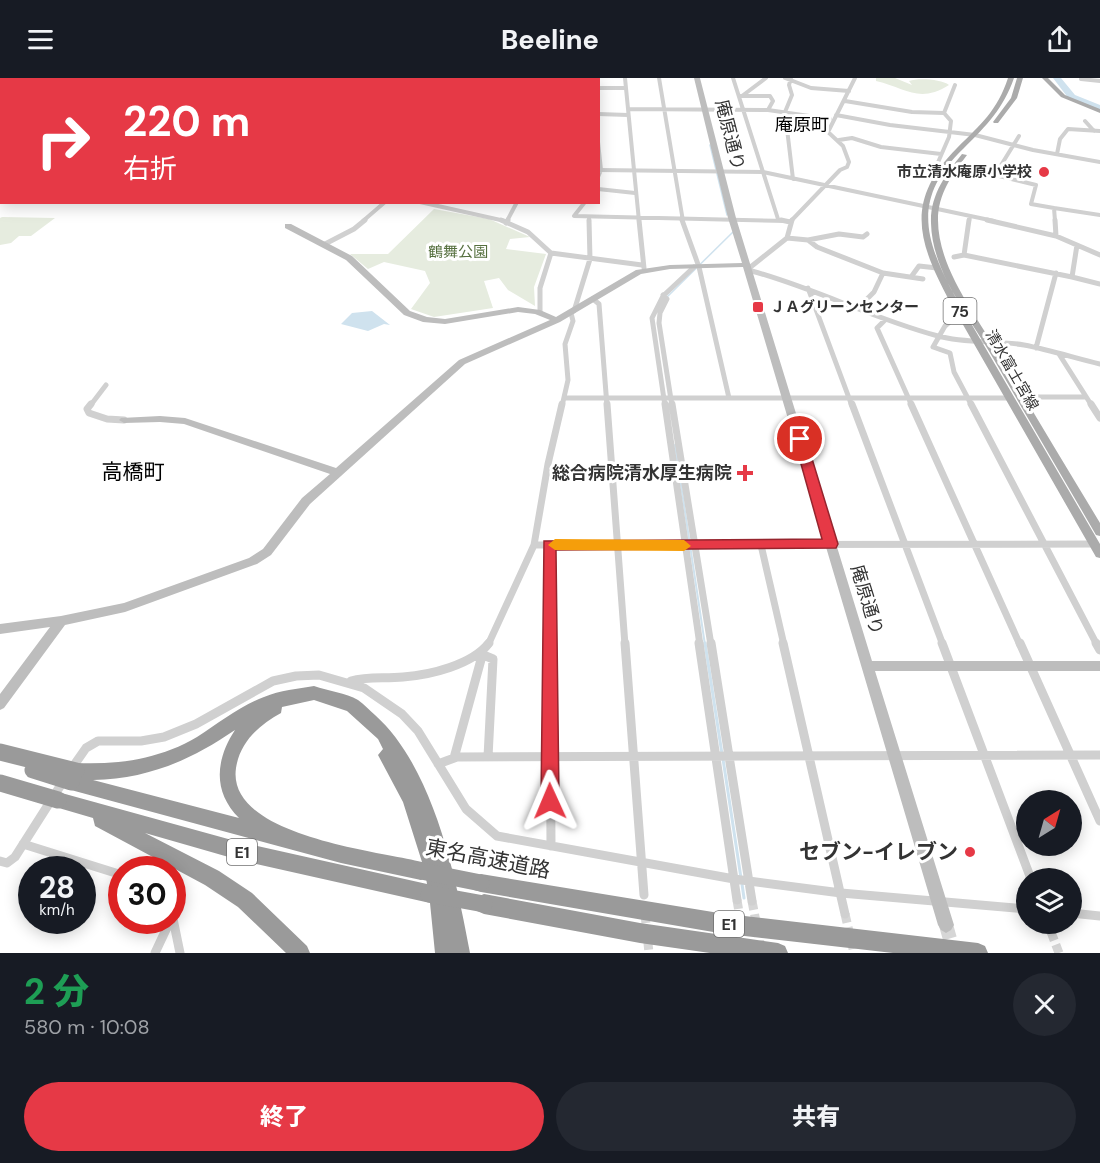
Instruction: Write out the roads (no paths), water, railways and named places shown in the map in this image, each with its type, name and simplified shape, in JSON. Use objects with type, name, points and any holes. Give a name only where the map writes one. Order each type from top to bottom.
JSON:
[{"type":"highway","points":[[0,752],[74,776],[130,768],[160,763],[194,748],[251,711],[287,696],[314,692],[340,697],[365,714],[375,724],[400,759],[414,784],[454,911],[460,953]]},
{"type":"highway","points":[[296,842],[264,825],[235,801],[227,784],[227,770],[238,740],[253,722],[284,704],[317,699],[347,710],[360,720],[389,758],[406,792],[429,859],[440,909],[445,953]]},
{"type":"highway","name":"東名高速道路","points":[[0,759],[74,776],[296,842],[481,883],[718,923],[978,953]]},
{"type":"highway","name":"E1","points":[[0,783],[239,851],[429,894],[640,933],[778,953]]},
{"type":"highway","points":[[58,800],[213,878],[245,900],[300,953]]},
{"type":"main road","name":"清水富士宮線","points":[[1011,78],[1000,105],[938,190],[931,207],[927,239],[937,268],[961,312],[1020,397],[1100,532]]},
{"type":"main road","name":"清水富士宮線","points":[[1020,78],[1009,106],[940,171],[929,189],[935,234],[941,256],[1010,398],[1097,549]]},
{"type":"main road","points":[[1045,78],[1063,96],[1100,111]]},
{"type":"street","points":[[625,78],[644,268]]},
{"type":"street","points":[[659,78],[681,217],[729,398]]},
{"type":"street","name":"庵原通り","points":[[697,78],[732,218],[941,902],[946,925]]},
{"type":"street","points":[[733,78],[778,219]]},
{"type":"street","points":[[740,96],[766,78]]},
{"type":"street","points":[[785,78],[811,88],[849,92]]},
{"type":"street","points":[[628,109],[768,110],[830,119],[836,115],[845,101],[855,78]]},
{"type":"street","points":[[790,79],[792,95],[785,112],[793,179]]},
{"type":"street","points":[[1081,79],[1100,81]]},
{"type":"street","points":[[944,113],[955,86]]},
{"type":"street","points":[[600,88],[626,88]]},
{"type":"street","points":[[740,96],[770,96],[773,101],[768,110]]},
{"type":"street","points":[[845,101],[912,112],[944,113],[951,121],[936,167],[940,171]]},
{"type":"street","points":[[600,114],[628,115]]},
{"type":"street","points":[[600,118],[606,115]]},
{"type":"street","points":[[836,115],[890,125],[978,136],[1100,162]]},
{"type":"street","points":[[748,268],[787,238],[790,222],[849,162],[839,140],[828,132],[830,119]]},
{"type":"street","points":[[1085,121],[1094,131]]},
{"type":"street","points":[[1057,154],[1060,139],[1068,129],[1100,131]]},
{"type":"street","points":[[1019,136],[995,175],[1036,185],[1030,204],[1100,215]]},
{"type":"street","points":[[839,140],[852,138],[881,147],[941,154]]},
{"type":"street","points":[[600,170],[763,172],[1056,236],[1100,255]]},
{"type":"street","points":[[600,189],[635,193]]},
{"type":"street","points":[[325,244],[354,229],[383,204]]},
{"type":"street","points":[[429,204],[491,217],[529,232],[537,246],[551,253],[644,268],[748,268],[808,288],[885,320],[938,336],[1036,348],[1100,364]]},
{"type":"street","points":[[506,223],[516,204]]},
{"type":"street","points":[[583,204],[574,216],[778,219],[790,222]]},
{"type":"street","points":[[1054,208],[1056,236]]},
{"type":"street","points":[[964,255],[970,216]]},
{"type":"street","points":[[454,758],[482,655],[522,575],[534,545],[548,464],[565,398],[569,372],[565,344],[590,259],[590,217]]},
{"type":"street","points":[[288,226],[349,258],[407,313],[417,318],[439,322],[518,308],[540,311],[558,320]]},
{"type":"street","points":[[787,238],[808,240],[832,234],[863,237],[867,234]]},
{"type":"street","points":[[808,240],[817,247],[883,273],[923,279]]},
{"type":"street","points":[[1072,277],[1077,245]]},
{"type":"street","points":[[540,311],[540,288],[551,253]]},
{"type":"street","points":[[954,257],[964,255],[1100,284]]},
{"type":"street","points":[[911,277],[919,266],[937,268]]},
{"type":"street","points":[[696,267],[663,295],[655,306],[652,318],[683,546],[737,900]]},
{"type":"street","points":[[0,630],[61,621],[125,607],[261,557],[306,501],[452,369],[472,356],[558,320],[644,268]]},
{"type":"street","points":[[858,308],[869,299],[883,279],[883,273]]},
{"type":"street","points":[[1036,348],[1056,273]]},
{"type":"street","points":[[808,288],[1027,868]]},
{"type":"street","points":[[663,295],[667,299],[660,313],[659,323],[752,901]]},
{"type":"street","points":[[593,299],[599,304],[644,895]]},
{"type":"street","points":[[961,312],[953,317],[938,336],[933,347],[950,353],[954,372],[1100,650]]},
{"type":"street","points":[[885,320],[877,328],[1100,821]]},
{"type":"street","points":[[1059,354],[1100,418]]},
{"type":"street","points":[[106,385],[87,409],[89,413],[107,419],[160,418],[185,421],[336,472]]},
{"type":"street","points":[[1020,397],[1086,397]]},
{"type":"street","points":[[565,398],[1010,398]]},
{"type":"street","points":[[534,545],[1044,544],[1097,549]]},
{"type":"street","points":[[549,545],[550,846]]},
{"type":"street","points":[[761,545],[845,914]]},
{"type":"street","points":[[0,704],[61,621]]},
{"type":"street","points":[[351,681],[364,676],[404,677],[428,673],[482,655],[493,659],[488,757]]},
{"type":"street","points":[[869,666],[1100,666]]},
{"type":"street","points":[[0,861],[7,863],[23,844],[81,753],[90,744],[99,740],[142,741],[164,737],[208,718],[273,681],[315,675],[351,681],[372,692],[404,717],[419,734],[460,802],[484,828],[497,836],[734,879],[841,893],[1016,908]]},
{"type":"street","points":[[438,764],[454,758],[549,756],[1100,755]]},
{"type":"street","points":[[23,844],[108,871]]},
{"type":"street","points":[[1082,914],[1100,916]]},
{"type":"street","points":[[155,953],[164,934]]},
{"type":"street","points":[[176,934],[180,953]]},
{"type":"water","points":[[372,311],[390,325],[384,324],[368,331],[341,324],[352,313]]},
{"type":"waterway","points":[[330,78],[350,78]]},
{"type":"waterway","points":[[1057,78],[1072,97],[1100,108]]},
{"type":"waterway","points":[[710,145],[727,215]]},
{"type":"waterway","points":[[667,297],[733,232]]},
{"type":"waterway","points":[[675,445],[705,645]]},
{"type":"waterway","points":[[705,643],[722,754]]},
{"type":"waterway","points":[[723,759],[741,878]]},
{"type":"waterway","points":[[742,884],[744,898]]},
{"type":"tunnel","points":[[737,900],[741,924]]},
{"type":"tunnel","points":[[752,901],[762,953]]},
{"type":"tunnel","points":[[645,914],[649,953]]},
{"type":"tunnel","points":[[845,914],[854,953]]},
{"type":"tunnel","points":[[946,925],[954,953]]},
{"type":"tunnel","points":[[1052,934],[1059,953]]},
{"type":"place","name":"市立清水庵原小学校","points":[[1044,172]]},
{"type":"place","name":"ＪＡグリーンセンター","points":[[758,307]]},
{"type":"place","name":"総合病院清水厚生病院","points":[[745,473]]},
{"type":"place","name":"セブン-イレブン","points":[[970,852]]},
{"type":"district","name":"庵原町","points":[[802,125]]},
{"type":"district","name":"高橋町","points":[[133,472]]},
{"type":"park label","name":"鶴舞公園","points":[[458,252]]}]
